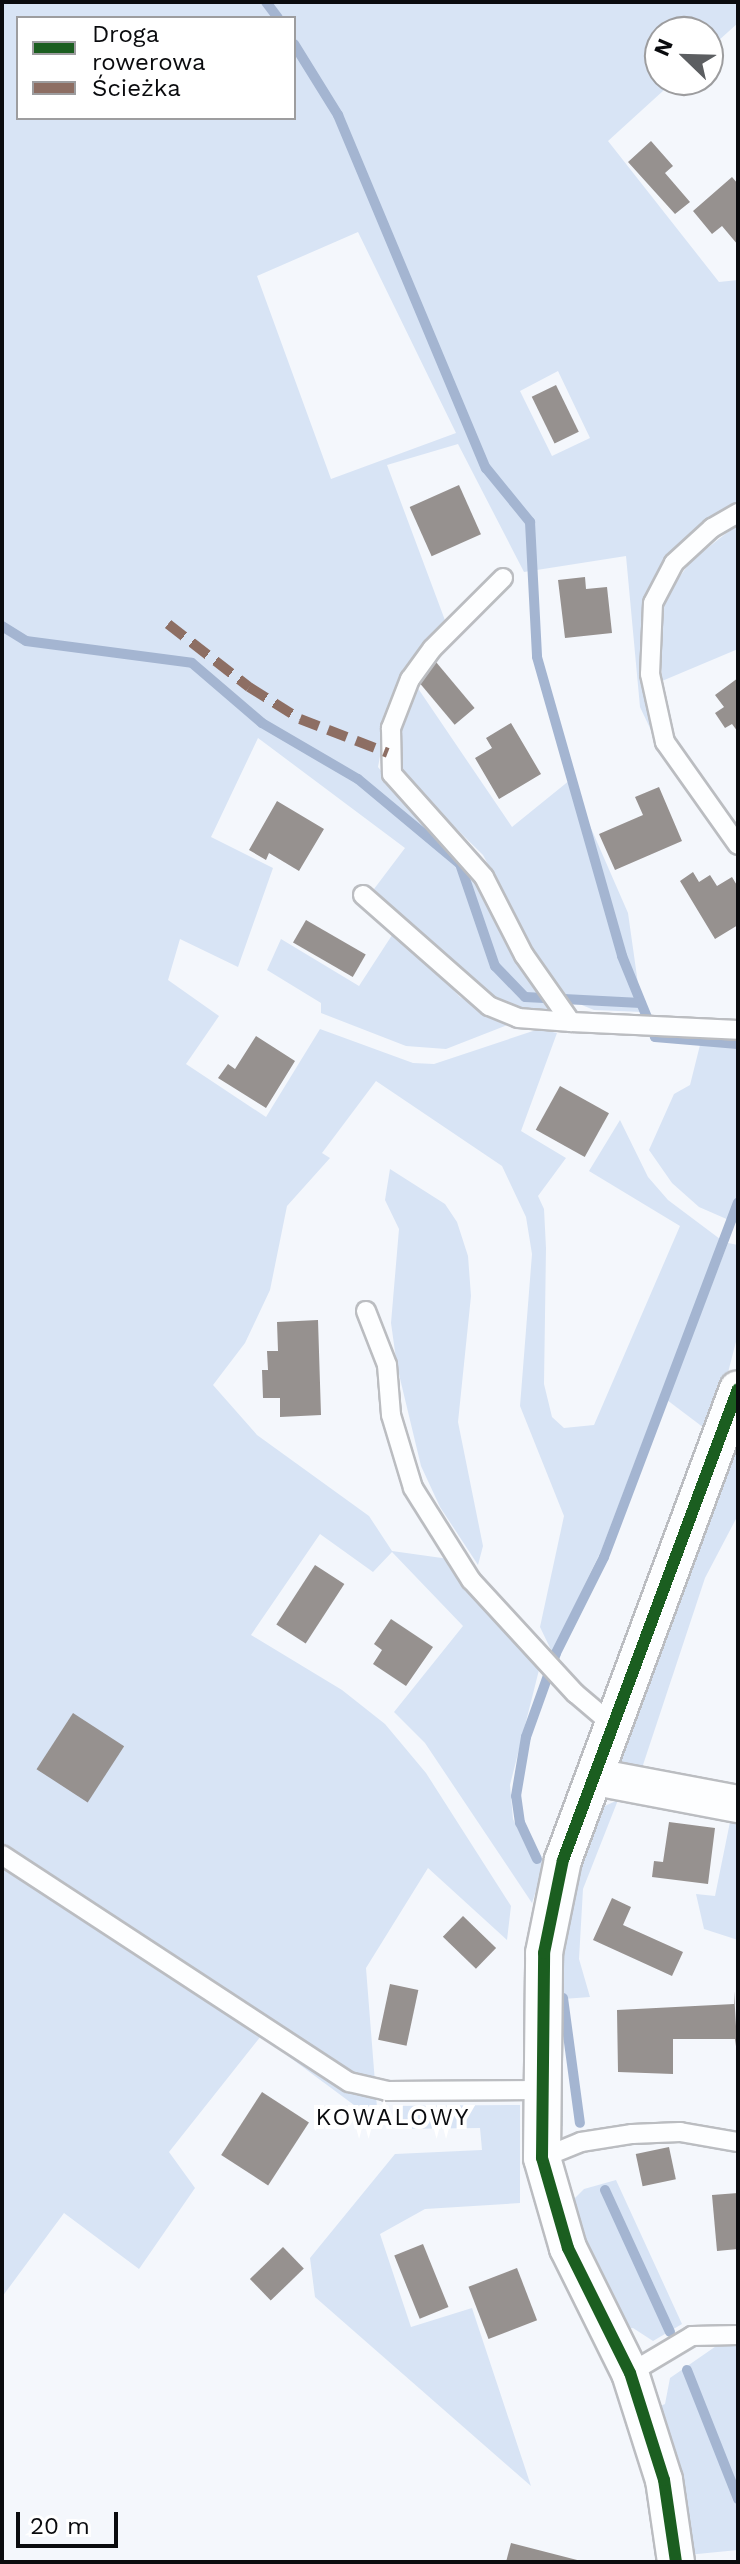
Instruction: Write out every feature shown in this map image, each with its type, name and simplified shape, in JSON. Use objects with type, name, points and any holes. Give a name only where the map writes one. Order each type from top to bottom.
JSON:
[{"type":"street","points":[[676,2562],[664,2480],[630,2373],[568,2248],[542,2158],[540,2090],[548,1923],[563,1860],[615,1727],[738,1389]]},
{"type":"street","points":[[595,1777],[738,1804]]},
{"type":"lane","points":[[738,513],[712,528],[674,563],[653,603],[650,674],[665,742],[738,845]]},
{"type":"lane","points":[[503,578],[418,665],[391,728],[388,759],[400,786],[484,877],[524,955],[571,1022]]},
{"type":"lane","points":[[363,895],[489,1006],[518,1018],[738,1030]]},
{"type":"lane","points":[[366,1311],[387,1365],[391,1415],[413,1488],[471,1580],[567,1684],[615,1727]]},
{"type":"lane","points":[[2,1855],[349,2082],[387,2091],[540,2090]]},
{"type":"lane","points":[[542,2158],[581,2142],[632,2134],[680,2132],[738,2142]]},
{"type":"lane","points":[[630,2373],[692,2336],[738,2335]]},
{"type":"shaded area","points":[[2,2],[738,2],[738,23],[724,36],[724,16],[644,16],[644,96],[657,96],[608,141],[719,282],[738,280],[738,504],[652,589],[643,628],[644,684],[657,743],[640,707],[626,556],[524,572],[458,444],[387,465],[446,623],[389,708],[378,767],[423,825],[464,861],[512,950],[556,1015],[500,1003],[462,974],[374,889],[405,848],[258,738],[211,837],[273,868],[238,967],[180,939],[168,980],[219,1016],[186,1064],[266,1117],[320,1029],[413,1063],[434,1064],[539,1029],[557,1033],[521,1131],[566,1158],[538,1196],[544,1209],[546,1248],[544,1384],[552,1417],[564,1428],[594,1425],[680,1226],[589,1171],[620,1120],[648,1177],[668,1200],[720,1239],[601,1551],[552,1652],[540,1627],[564,1516],[520,1406],[532,1254],[526,1217],[502,1166],[376,1081],[322,1153],[330,1158],[287,1206],[270,1290],[245,1343],[213,1385],[257,1435],[369,1516],[392,1551],[449,1559],[540,1666],[510,1785],[513,1819],[529,1852],[545,1863],[532,1903],[425,1743],[394,1712],[463,1626],[392,1552],[373,1572],[320,1534],[251,1635],[342,1690],[385,1724],[426,1773],[511,1906],[507,1940],[428,1868],[366,1968],[377,2108],[354,2105],[261,2036],[169,2152],[195,2188],[139,2269],[64,2213],[2,2297]],"holes":[[[358,232],[456,433],[331,479],[257,276]],[[558,371],[590,438],[552,456],[520,391]]]},
{"type":"shaded area","points":[[738,524],[738,649],[662,681],[659,634],[665,597],[691,561]]},
{"type":"shaded area","points":[[413,681],[512,827],[570,780],[628,913],[642,1012],[594,1010],[567,999],[544,969],[483,855],[397,768],[399,719]]},
{"type":"shaded area","points":[[396,929],[460,997],[515,1022],[446,1049],[406,1046],[321,1013],[321,1003],[267,970],[281,939],[359,986]]},
{"type":"shaded area","points":[[712,1038],[738,1038],[738,1224],[699,1207],[672,1183],[649,1150],[674,1094],[690,1085],[700,1045]]},
{"type":"shaded area","points":[[390,1169],[445,1204],[457,1222],[468,1256],[471,1296],[458,1422],[483,1546],[478,1565],[440,1507],[421,1466],[397,1366],[391,1323],[399,1229],[385,1200]]},
{"type":"shaded area","points":[[728,1243],[738,1245],[738,1334],[712,1434],[667,1400]]},
{"type":"shaded area","points":[[738,1440],[738,1515],[705,1578],[640,1774],[612,1765]]},
{"type":"shaded area","points":[[618,1800],[583,1889],[579,1959],[590,1997],[563,1999],[563,2126],[552,2130],[555,1998],[571,1882],[596,1810]]},
{"type":"shaded area","points":[[731,1817],[738,1818],[738,1940],[704,1929],[696,1894],[715,1896]]},
{"type":"shaded area","points":[[520,2105],[520,2203],[425,2209],[380,2234],[411,2327],[472,2308],[531,2486],[315,2297],[310,2258],[395,2154],[482,2150],[480,2128],[394,2129],[393,2106]]},
{"type":"shaded area","points":[[616,2180],[682,2324],[653,2341],[633,2328],[620,2330],[568,2205],[584,2189]]},
{"type":"shaded area","points":[[722,2342],[738,2344],[738,2550],[687,2555],[656,2408],[665,2404],[670,2378]]},
{"type":"building","points":[[651,141],[673,166],[665,173],[690,202],[675,214],[628,162]]},
{"type":"building","points":[[732,177],[738,184],[738,245],[722,226],[712,234],[693,211]]},
{"type":"building","points":[[556,385],[579,432],[555,444],[532,397]]},
{"type":"building","points":[[459,485],[481,534],[432,556],[410,507]]},
{"type":"building","points":[[585,577],[586,589],[607,587],[612,633],[565,638],[558,580]]},
{"type":"building","points":[[436,662],[475,708],[455,725],[416,679]]},
{"type":"building","points":[[738,678],[738,732],[732,724],[725,728],[715,713],[724,707],[715,695]]},
{"type":"building","points":[[511,723],[541,774],[499,799],[475,758],[492,748],[486,738]]},
{"type":"building","points":[[659,787],[682,841],[615,870],[599,834],[643,815],[635,797]]},
{"type":"building","points":[[277,801],[324,829],[299,871],[269,853],[266,860],[249,850]]},
{"type":"building","points":[[693,872],[699,882],[710,875],[717,886],[732,877],[738,887],[738,925],[715,939],[680,881]]},
{"type":"building","points":[[306,920],[366,954],[353,977],[293,943]]},
{"type":"building","points":[[256,1036],[295,1061],[266,1108],[218,1078],[228,1064],[235,1069]]},
{"type":"building","points":[[560,1086],[609,1113],[585,1157],[536,1130]]},
{"type":"building","points":[[318,1320],[321,1415],[280,1417],[280,1398],[263,1398],[262,1370],[268,1370],[267,1351],[278,1351],[277,1322]]},
{"type":"building","points":[[315,1565],[344,1584],[306,1644],[276,1625]]},
{"type":"building","points":[[391,1619],[433,1647],[406,1686],[373,1664],[382,1650],[374,1644]]},
{"type":"building","points":[[73,1713],[124,1746],[88,1802],[37,1769]]},
{"type":"building","points":[[669,1822],[715,1828],[708,1884],[652,1877],[654,1861],[663,1862]]},
{"type":"building","points":[[612,1898],[631,1907],[623,1925],[683,1952],[672,1976],[593,1940]]},
{"type":"building","points":[[463,1916],[496,1948],[476,1969],[443,1937]]},
{"type":"building","points":[[390,1984],[418,1990],[407,2046],[378,2040]]},
{"type":"building","points":[[734,1991],[738,2061],[735,2039],[673,2039],[673,2074],[618,2072],[617,2010],[734,2004]]},
{"type":"building","points":[[262,2092],[309,2122],[268,2185],[221,2155]]},
{"type":"building","points":[[669,2147],[676,2179],[643,2186],[636,2154]]},
{"type":"building","points":[[738,2193],[738,2249],[717,2251],[712,2195]]},
{"type":"building","points":[[423,2244],[448,2307],[420,2319],[394,2256]]},
{"type":"building","points":[[283,2247],[304,2269],[271,2301],[250,2279]]},
{"type":"building","points":[[517,2268],[537,2320],[489,2339],[468,2287]]},
{"type":"building","points":[[511,2543],[581,2561],[581,2562],[506,2562]]},
{"type":"waterway","points":[[266,2],[276,16]]},
{"type":"waterway","points":[[296,47],[338,115],[486,468],[530,522],[537,657],[622,956],[655,1037],[738,1044]]},
{"type":"waterway","points":[[2,626],[26,641],[192,663],[262,723],[358,779],[460,864],[495,966],[525,997],[641,1003]]},
{"type":"waterway","points":[[537,1859],[520,1823],[516,1796],[526,1737],[556,1653],[604,1557],[738,1202]]},
{"type":"waterway","points":[[563,1998],[580,2123]]},
{"type":"waterway","points":[[605,2190],[670,2332]]},
{"type":"waterway","points":[[687,2370],[738,2499]]},
{"type":"marked path","points":[[168,624],[249,687],[300,719],[388,753]]},
{"type":"cycle path","points":[[676,2562],[664,2480],[630,2373],[568,2248],[542,2158],[544,1953],[563,1860],[738,1389]]},
{"type":"district","name":"KOWALOWY","points":[[393,2118]]}]
